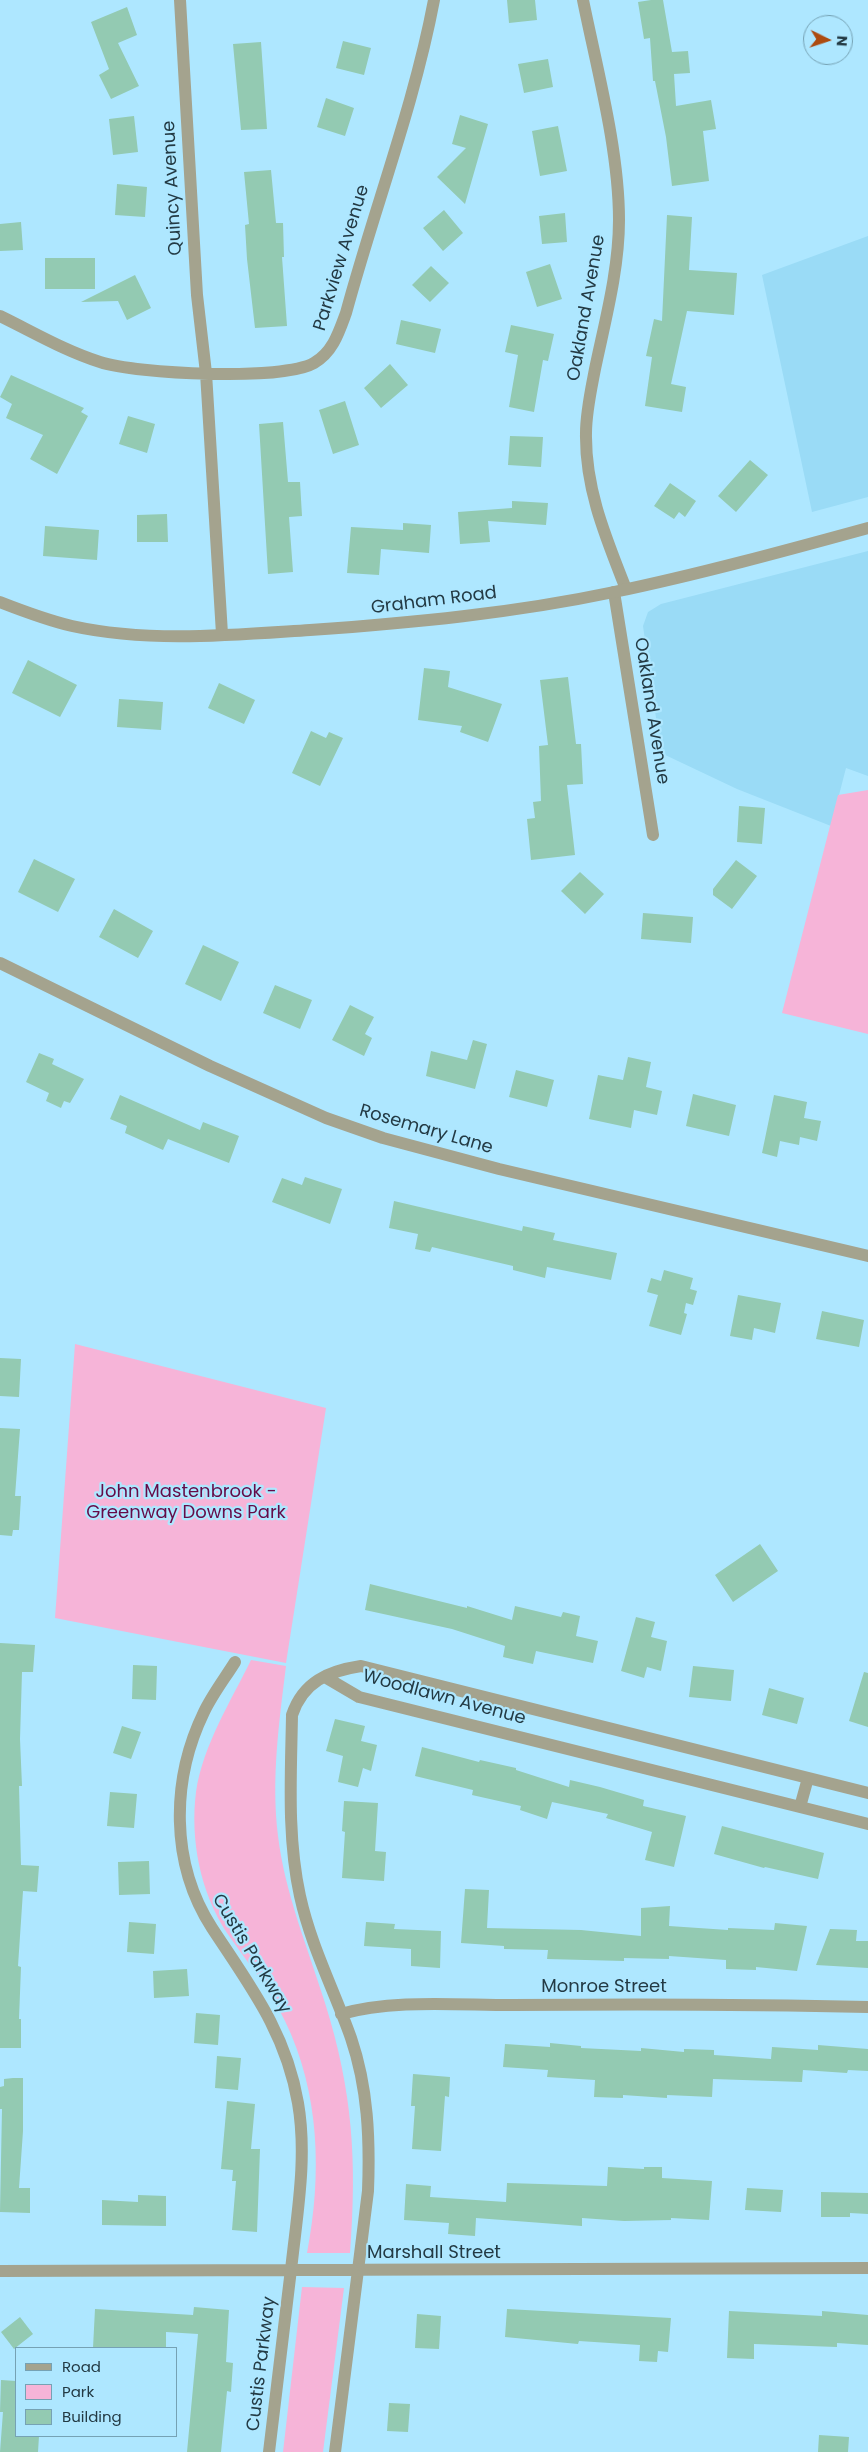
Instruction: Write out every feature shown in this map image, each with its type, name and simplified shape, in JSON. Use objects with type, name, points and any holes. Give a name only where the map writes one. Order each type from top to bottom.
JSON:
[{"type":"street","name":"Quincy Avenue","points":[[180,0],[197,295],[206,373]]},
{"type":"street","name":"Parkview Avenue","points":[[0,316],[99,362],[132,369],[206,373],[254,372],[302,368],[315,363],[329,350],[336,339],[410,97],[428,33],[434,0]]},
{"type":"street","name":"Oakland Avenue","points":[[583,0],[617,180],[619,221],[610,294],[589,398],[586,432],[587,464],[598,516],[620,591],[653,835]]},
{"type":"street","points":[[206,373],[222,634]]},
{"type":"street","name":"Graham Road","points":[[0,602],[35,616],[90,629],[133,635],[222,634],[385,625],[483,614],[620,591],[756,558],[868,528]]},
{"type":"street","name":"Rosemary Lane","points":[[0,963],[228,1074],[326,1118],[383,1138],[509,1171],[868,1256]]},
{"type":"street","name":"Custis Parkway","points":[[235,1662],[204,1712],[186,1762],[180,1805],[179,1838],[186,1869],[200,1905],[211,1926],[254,1990],[272,2023],[290,2068],[298,2103],[302,2136],[301,2182],[269,2452]]},
{"type":"street","name":"Woodlawn Avenue","points":[[326,1677],[344,1668],[361,1666],[868,1793]]},
{"type":"street","points":[[326,1677],[306,1688],[297,1700],[292,1715],[293,1851],[300,1895],[311,1938],[360,2068],[367,2106],[370,2148],[368,2191],[359,2271],[335,2452]]},
{"type":"street","name":"Woodlawn Avenue","points":[[326,1677],[359,1697],[868,1824]]},
{"type":"street","points":[[800,1807],[808,1778]]},
{"type":"street","name":"Monroe Street","points":[[341,2014],[361,2008],[400,2006],[645,2004],[868,2006]]},
{"type":"street","name":"Marshall Street","points":[[0,2271],[868,2268]]},
{"type":"shaded area","points":[[868,236],[868,497],[812,512],[762,275]]},
{"type":"shaded area","points":[[868,551],[868,776],[846,768],[831,826],[737,789],[661,753],[643,626],[648,612],[661,604]]},
{"type":"green space","points":[[868,790],[868,1034],[782,1013],[838,795]]},
{"type":"green space","name":"John Mastenbrook - Greenway Downs Park","points":[[75,1344],[326,1408],[286,1663],[55,1618]]},
{"type":"green space","points":[[251,1660],[286,1666],[275,1793],[278,1836],[291,1900],[325,2003],[342,2067],[351,2127],[353,2157],[350,2253],[307,2253],[315,2194],[315,2135],[311,2105],[297,2048],[279,2009],[218,1917],[210,1900],[199,1865],[196,1846],[195,1810],[196,1792],[200,1775],[211,1740]]},
{"type":"green space","points":[[302,2287],[344,2288],[323,2452],[283,2452]]},
{"type":"building","points":[[507,0],[535,0],[537,20],[509,23]]},
{"type":"building","points":[[663,0],[672,52],[688,51],[690,73],[674,74],[676,106],[711,100],[716,129],[703,131],[709,181],[672,186],[666,137],[655,81],[653,81],[650,38],[644,39],[638,2]]},
{"type":"building","points":[[127,7],[137,35],[118,43],[139,86],[111,99],[99,75],[109,69],[91,22]]},
{"type":"building","points":[[343,41],[371,48],[364,75],[336,68]]},
{"type":"building","points":[[261,42],[267,129],[241,130],[233,44]]},
{"type":"building","points":[[548,59],[553,87],[524,93],[518,64]]},
{"type":"building","points":[[326,98],[354,108],[345,136],[317,127]]},
{"type":"building","points":[[460,115],[488,124],[465,204],[437,177],[466,148],[452,144]]},
{"type":"building","points":[[134,116],[138,152],[113,155],[109,119]]},
{"type":"building","points":[[558,126],[567,171],[540,176],[532,131]]},
{"type":"building","points":[[271,170],[276,223],[283,223],[284,257],[282,257],[287,326],[255,328],[247,259],[245,225],[249,224],[244,172]]},
{"type":"building","points":[[117,184],[147,187],[145,217],[115,215]]},
{"type":"building","points":[[444,210],[463,233],[443,251],[423,228]]},
{"type":"building","points":[[565,213],[567,242],[542,244],[539,216]]},
{"type":"building","points":[[667,215],[692,217],[689,270],[737,273],[734,315],[687,311],[671,384],[686,387],[682,412],[645,406],[652,357],[646,356],[654,319],[662,321]]},
{"type":"building","points":[[21,222],[23,250],[0,251],[0,224]]},
{"type":"building","points":[[45,258],[95,258],[95,289],[45,289]]},
{"type":"building","points":[[550,264],[562,299],[537,307],[526,272]]},
{"type":"building","points":[[431,266],[449,283],[430,302],[412,285]]},
{"type":"building","points":[[135,275],[151,308],[127,320],[118,301],[81,302]]},
{"type":"building","points":[[401,320],[441,329],[435,353],[396,344]]},
{"type":"building","points":[[511,325],[554,334],[548,361],[543,360],[534,412],[509,407],[518,355],[505,352]]},
{"type":"building","points":[[390,364],[408,385],[381,408],[364,388]]},
{"type":"building","points":[[11,375],[84,408],[81,412],[88,416],[57,474],[30,459],[43,435],[6,418],[12,404],[0,397]]},
{"type":"building","points":[[345,401],[359,445],[333,454],[319,410]]},
{"type":"building","points":[[128,416],[155,424],[147,453],[119,444]]},
{"type":"building","points":[[283,422],[288,482],[300,482],[302,516],[289,517],[293,572],[268,574],[259,424]]},
{"type":"building","points":[[510,436],[543,437],[541,467],[508,465]]},
{"type":"building","points":[[750,460],[768,475],[736,512],[718,496]]},
{"type":"building","points":[[670,483],[696,501],[685,517],[679,512],[674,519],[654,506]]},
{"type":"building","points":[[512,501],[548,503],[546,525],[488,521],[490,542],[460,544],[458,512],[512,508]]},
{"type":"building","points":[[167,514],[168,542],[137,542],[137,515]]},
{"type":"building","points":[[403,523],[431,525],[429,553],[381,549],[379,575],[347,573],[351,527],[403,530]]},
{"type":"building","points":[[45,526],[99,530],[97,560],[43,556]]},
{"type":"building","points":[[28,660],[77,685],[60,717],[12,693]]},
{"type":"building","points":[[424,668],[450,671],[448,687],[502,704],[488,742],[460,732],[462,726],[418,720]]},
{"type":"building","points":[[568,677],[576,744],[581,744],[583,784],[567,785],[575,855],[531,860],[527,819],[535,818],[533,802],[541,801],[539,746],[548,745],[540,680]]},
{"type":"building","points":[[219,683],[255,700],[244,724],[208,708]]},
{"type":"building","points":[[119,699],[163,702],[161,730],[117,727]]},
{"type":"building","points":[[311,731],[326,738],[329,732],[343,738],[320,786],[292,773]]},
{"type":"building","points":[[739,806],[765,808],[762,844],[737,842]]},
{"type":"building","points":[[34,859],[75,879],[58,912],[18,892]]},
{"type":"building","points":[[736,860],[757,876],[732,909],[713,895],[713,889]]},
{"type":"building","points":[[580,872],[604,894],[585,914],[561,891]]},
{"type":"building","points":[[114,909],[153,931],[138,958],[99,937]]},
{"type":"building","points":[[643,913],[693,917],[691,943],[641,939]]},
{"type":"building","points":[[203,945],[239,962],[221,1001],[185,984]]},
{"type":"building","points":[[275,985],[312,1000],[300,1029],[263,1013]]},
{"type":"building","points":[[350,1005],[374,1017],[365,1034],[372,1038],[364,1056],[332,1040]]},
{"type":"building","points":[[473,1040],[487,1044],[475,1089],[426,1076],[431,1051],[467,1060]]},
{"type":"building","points":[[39,1053],[54,1059],[52,1064],[84,1079],[70,1103],[64,1101],[61,1108],[46,1101],[49,1093],[26,1082]]},
{"type":"building","points":[[628,1057],[651,1062],[646,1087],[662,1091],[657,1115],[634,1110],[631,1128],[589,1119],[598,1075],[623,1080]]},
{"type":"building","points":[[516,1070],[554,1080],[547,1107],[509,1097]]},
{"type":"building","points":[[693,1094],[736,1105],[729,1136],[686,1126]]},
{"type":"building","points":[[120,1095],[200,1130],[203,1122],[239,1136],[229,1163],[168,1139],[163,1150],[125,1133],[127,1126],[110,1119]]},
{"type":"building","points":[[774,1095],[807,1102],[804,1118],[821,1121],[817,1141],[800,1137],[799,1145],[780,1141],[777,1157],[762,1153]]},
{"type":"building","points":[[305,1177],[342,1189],[330,1224],[272,1202],[282,1178],[302,1185]]},
{"type":"building","points":[[394,1201],[522,1231],[523,1226],[555,1233],[553,1240],[617,1253],[611,1280],[547,1267],[545,1278],[513,1270],[513,1266],[432,1247],[430,1252],[415,1249],[418,1234],[389,1228]]},
{"type":"building","points":[[664,1270],[693,1278],[690,1289],[697,1291],[693,1305],[686,1303],[684,1313],[687,1314],[681,1335],[649,1326],[658,1295],[647,1292],[651,1278],[661,1281]]},
{"type":"building","points":[[738,1295],[781,1303],[775,1333],[754,1328],[752,1340],[730,1336]]},
{"type":"building","points":[[822,1311],[864,1320],[859,1347],[816,1339]]},
{"type":"building","points":[[0,1358],[21,1359],[19,1397],[0,1396]]},
{"type":"building","points":[[0,1428],[20,1429],[15,1496],[21,1496],[19,1530],[13,1530],[12,1536],[0,1535]]},
{"type":"building","points":[[760,1544],[778,1571],[733,1602],[715,1575]]},
{"type":"building","points":[[370,1584],[467,1608],[467,1606],[512,1620],[515,1606],[561,1617],[563,1612],[580,1616],[576,1636],[598,1641],[593,1663],[536,1651],[533,1664],[503,1657],[505,1646],[452,1629],[365,1610]]},
{"type":"building","points":[[636,1617],[655,1622],[651,1637],[667,1641],[661,1671],[647,1667],[644,1678],[621,1671]]},
{"type":"building","points":[[0,1643],[35,1645],[33,1672],[22,1672],[20,1739],[22,1786],[19,1786],[21,1865],[39,1866],[37,1892],[23,1891],[18,1966],[21,1967],[19,2019],[21,2019],[21,2048],[0,2048]]},
{"type":"building","points":[[133,1665],[157,1666],[156,1700],[132,1699]]},
{"type":"building","points":[[693,1666],[734,1670],[731,1701],[689,1697]]},
{"type":"building","points":[[864,1672],[868,1673],[868,1727],[849,1721]]},
{"type":"building","points":[[769,1688],[804,1698],[797,1724],[762,1715]]},
{"type":"building","points":[[335,1719],[365,1726],[361,1741],[377,1745],[371,1771],[363,1768],[358,1787],[338,1782],[343,1756],[326,1751]]},
{"type":"building","points":[[122,1726],[141,1732],[131,1759],[113,1753]]},
{"type":"building","points":[[422,1747],[479,1762],[480,1760],[516,1768],[516,1770],[569,1787],[570,1780],[600,1787],[644,1800],[643,1806],[686,1816],[674,1867],[645,1860],[652,1832],[606,1818],[608,1814],[552,1802],[547,1819],[520,1810],[521,1806],[472,1795],[473,1790],[415,1776]]},
{"type":"building","points":[[110,1792],[137,1794],[134,1828],[107,1826]]},
{"type":"building","points":[[344,1801],[378,1803],[375,1851],[386,1852],[384,1881],[342,1878],[345,1832],[342,1831]]},
{"type":"building","points":[[722,1826],[824,1853],[818,1879],[764,1868],[714,1854]]},
{"type":"building","points":[[149,1861],[150,1894],[119,1895],[118,1862]]},
{"type":"building","points":[[465,1889],[489,1890],[487,1928],[581,1930],[641,1936],[641,1908],[670,1906],[669,1926],[728,1930],[728,1928],[774,1930],[775,1923],[807,1926],[797,1971],[756,1967],[756,1970],[726,1969],[726,1960],[669,1956],[669,1959],[624,1958],[624,1961],[547,1959],[548,1950],[504,1949],[504,1946],[461,1943]]},
{"type":"building","points":[[129,1922],[156,1924],[154,1954],[127,1952]]},
{"type":"building","points":[[366,1922],[395,1924],[394,1929],[441,1931],[440,1968],[411,1966],[411,1949],[364,1946]]},
{"type":"building","points":[[830,1929],[857,1930],[856,1941],[868,1941],[868,1968],[816,1965]]},
{"type":"building","points":[[187,1969],[189,1996],[154,1998],[153,1971]]},
{"type":"building","points":[[196,2013],[220,2015],[218,2045],[194,2043]]},
{"type":"building","points":[[550,2043],[581,2046],[581,2048],[641,2051],[641,2048],[684,2052],[684,2049],[714,2050],[714,2055],[771,2059],[772,2047],[818,2050],[818,2045],[868,2049],[868,2071],[848,2070],[847,2073],[803,2070],[802,2082],[713,2079],[712,2097],[667,2095],[667,2098],[623,2095],[623,2098],[594,2097],[595,2080],[547,2077],[548,2070],[503,2067],[505,2044],[550,2047]]},
{"type":"building","points":[[217,2056],[241,2058],[238,2090],[215,2088]]},
{"type":"building","points":[[413,2074],[450,2077],[449,2097],[445,2096],[441,2151],[412,2149],[415,2106],[411,2106]]},
{"type":"building","points":[[23,2078],[23,2131],[19,2188],[30,2188],[30,2213],[0,2212],[2,2109],[0,2109],[0,2087],[4,2086],[4,2079]]},
{"type":"building","points":[[227,2101],[255,2104],[251,2149],[260,2149],[257,2232],[232,2230],[236,2181],[232,2181],[233,2170],[221,2169]]},
{"type":"building","points":[[608,2167],[644,2169],[644,2167],[662,2167],[662,2178],[712,2181],[709,2220],[671,2218],[671,2220],[624,2221],[582,2218],[582,2226],[476,2218],[475,2236],[448,2234],[449,2223],[404,2220],[406,2184],[431,2186],[430,2197],[506,2202],[507,2183],[607,2186]]},
{"type":"building","points":[[747,2188],[783,2190],[781,2212],[745,2210]]},
{"type":"building","points":[[821,2192],[868,2193],[868,2214],[850,2213],[850,2217],[821,2217]]},
{"type":"building","points":[[138,2195],[166,2196],[166,2226],[102,2225],[102,2200],[138,2202]]},
{"type":"building","points":[[194,2307],[229,2310],[226,2362],[233,2363],[231,2392],[227,2391],[221,2452],[187,2452],[198,2334],[166,2332],[166,2347],[93,2347],[95,2309],[193,2315]]},
{"type":"building","points":[[507,2309],[671,2318],[668,2352],[658,2351],[657,2362],[639,2361],[640,2345],[579,2341],[578,2344],[505,2337]]},
{"type":"building","points":[[729,2311],[822,2316],[822,2311],[868,2315],[868,2345],[837,2343],[837,2347],[754,2344],[754,2359],[727,2358]]},
{"type":"building","points":[[417,2314],[441,2316],[439,2349],[415,2348]]},
{"type":"building","points":[[20,2317],[33,2334],[14,2349],[1,2332]]},
{"type":"building","points":[[1,2380],[15,2381],[15,2437],[39,2437],[38,2452],[0,2452],[3,2412],[0,2412]]},
{"type":"building","points":[[389,2403],[410,2404],[408,2432],[387,2431]]},
{"type":"building","points":[[819,2435],[849,2437],[848,2452],[818,2452]]}]
